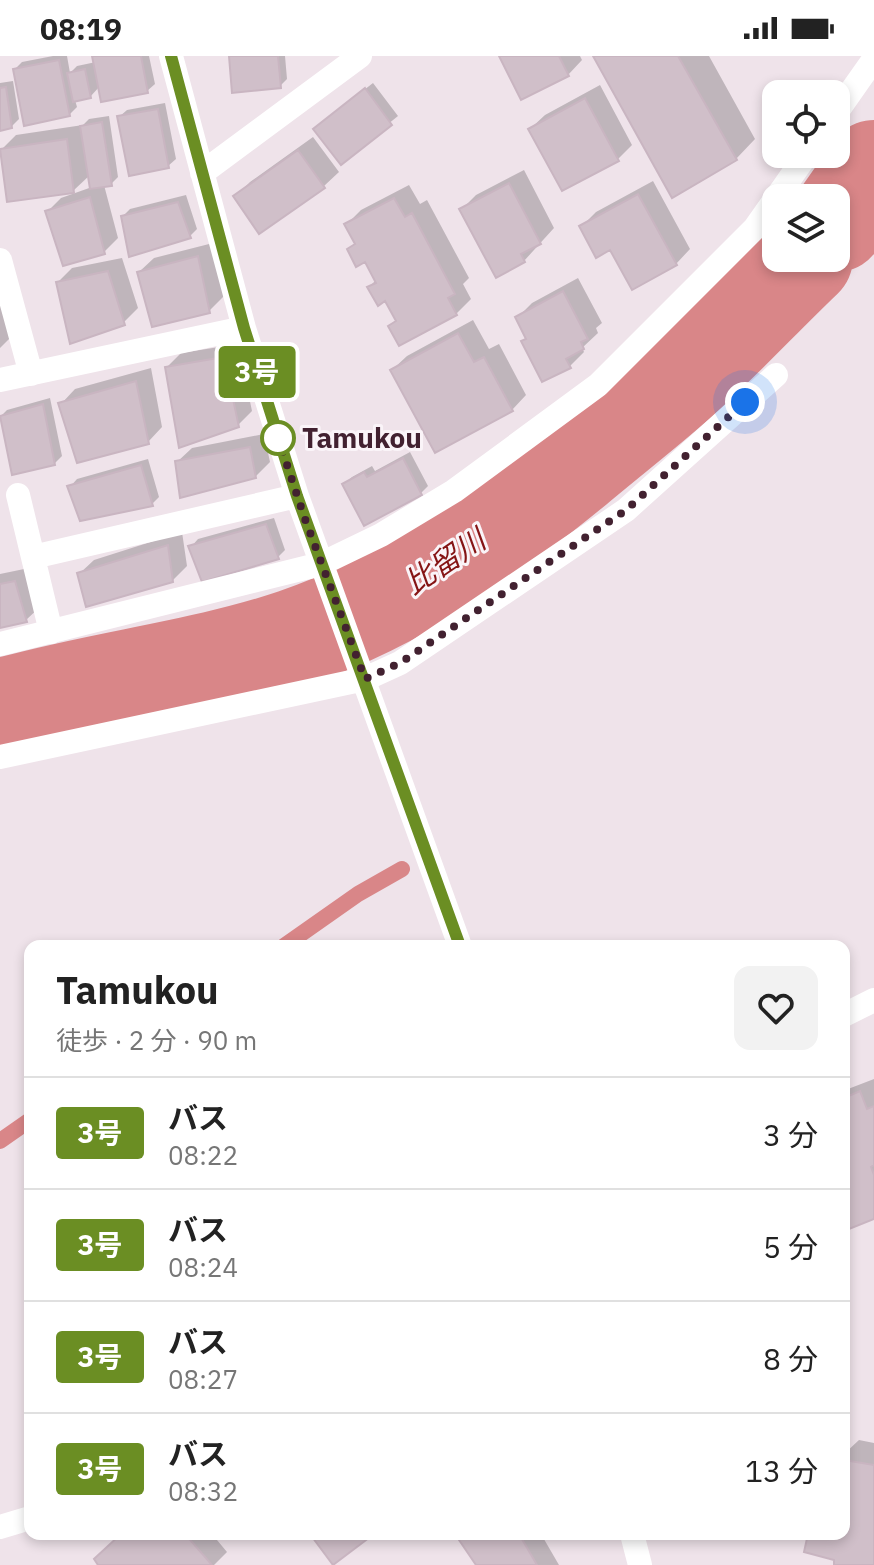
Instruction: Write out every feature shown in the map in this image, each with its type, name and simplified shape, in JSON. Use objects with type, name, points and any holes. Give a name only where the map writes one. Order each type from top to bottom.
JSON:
[{"type":"street","points":[[171,56],[244,328],[297,496],[458,940]]},
{"type":"street","points":[[202,173],[360,56]]},
{"type":"street","points":[[850,93],[874,59]]},
{"type":"street","points":[[0,644],[324,573],[454,491],[598,385],[755,228],[797,168]]},
{"type":"street","points":[[0,260],[31,374]]},
{"type":"street","points":[[0,380],[244,328]]},
{"type":"street","points":[[0,757],[400,663],[626,510],[776,375]]},
{"type":"street","points":[[18,495],[51,632]]},
{"type":"street","points":[[33,557],[297,496]]},
{"type":"street","points":[[850,1012],[874,1000]]},
{"type":"street","points":[[0,1527],[24,1520]]},
{"type":"street","points":[[634,1540],[640,1565]]},
{"type":"building","points":[[92,56],[141,56],[148,93],[101,102]]},
{"type":"building","points":[[229,56],[278,56],[281,88],[232,93]]},
{"type":"building","points":[[499,56],[559,56],[569,76],[521,100]]},
{"type":"building","points":[[593,56],[678,56],[737,160],[672,198]]},
{"type":"building","points":[[59,60],[70,116],[24,126],[13,69]]},
{"type":"building","points":[[85,69],[91,98],[73,102],[67,73]]},
{"type":"building","points":[[6,87],[12,128],[0,131],[0,88]]},
{"type":"building","points":[[365,88],[392,125],[341,165],[313,129]]},
{"type":"building","points":[[585,98],[619,161],[562,191],[528,129]]},
{"type":"building","points":[[158,109],[169,168],[129,176],[117,116]]},
{"type":"building","points":[[102,122],[112,186],[90,189],[80,126]]},
{"type":"building","points":[[67,139],[74,193],[7,202],[0,149]]},
{"type":"building","points":[[298,150],[325,188],[259,234],[233,196]]},
{"type":"building","points":[[509,183],[541,244],[521,254],[525,262],[496,278],[459,209]]},
{"type":"building","points":[[638,194],[677,265],[632,290],[610,250],[596,258],[579,226]]},
{"type":"building","points":[[90,197],[105,254],[63,266],[45,211]]},
{"type":"building","points":[[394,198],[405,217],[412,213],[455,294],[448,298],[457,315],[399,346],[388,326],[396,321],[385,301],[378,306],[367,287],[376,283],[365,262],[356,267],[347,249],[355,244],[344,224]]},
{"type":"building","points":[[178,202],[191,238],[129,257],[121,216]]},
{"type":"building","points":[[198,256],[210,313],[152,327],[137,272]]},
{"type":"building","points":[[108,271],[125,325],[70,344],[56,282]]},
{"type":"building","points":[[563,291],[588,339],[581,342],[584,349],[566,359],[571,368],[542,382],[521,341],[526,339],[515,317]]},
{"type":"building","points":[[458,333],[474,362],[484,357],[513,411],[435,453],[390,370]]},
{"type":"building","points":[[224,357],[239,427],[179,448],[165,367]]},
{"type":"building","points":[[136,381],[149,444],[77,463],[58,403]]},
{"type":"building","points":[[43,404],[55,465],[12,475],[0,416]]},
{"type":"building","points":[[250,447],[256,478],[180,498],[175,461]]},
{"type":"building","points":[[403,458],[422,495],[364,526],[342,484],[364,472],[367,477]]},
{"type":"building","points":[[141,465],[153,506],[80,521],[67,486]]},
{"type":"building","points":[[266,524],[279,559],[202,582],[188,546]]},
{"type":"building","points":[[168,545],[173,582],[86,607],[77,573]]},
{"type":"building","points":[[15,581],[27,622],[0,628],[0,584]]},
{"type":"building","points":[[860,1091],[867,1109],[874,1106],[874,1165],[871,1167],[874,1175],[874,1219],[850,1229],[850,1095]]},
{"type":"building","points":[[850,1461],[874,1465],[874,1565],[834,1565],[834,1560],[804,1552],[807,1540],[850,1540]]},
{"type":"building","points":[[115,1540],[190,1540],[212,1565],[98,1565],[94,1559]]},
{"type":"building","points":[[314,1540],[366,1540],[333,1565]]},
{"type":"building","points":[[459,1540],[522,1540],[537,1565],[476,1565]]},
{"type":"waterway","name":"比留川","points":[[850,203],[874,169]]},
{"type":"waterway","points":[[850,222],[874,208]]},
{"type":"waterway","name":"比留川","points":[[0,708],[258,649],[334,623],[372,606],[443,565],[543,493],[669,389],[790,272]]},
{"type":"waterway","points":[[293,940],[358,894],[402,869]]},
{"type":"waterway","points":[[0,1141],[24,1124]]},
{"type":"bus line","name":"3号","points":[[171,56],[244,328],[297,496],[458,940]]},
{"type":"place","name":"Tamukou","points":[[278,438]]},
{"type":"route","points":[[278,438],[365,679],[400,663],[626,510],[745,402]]}]
